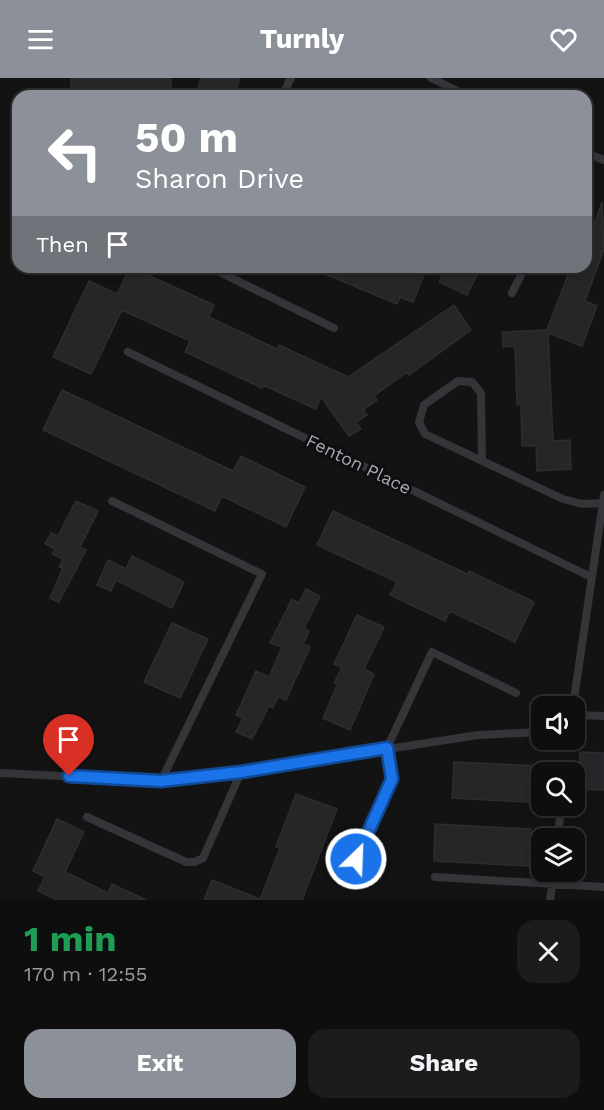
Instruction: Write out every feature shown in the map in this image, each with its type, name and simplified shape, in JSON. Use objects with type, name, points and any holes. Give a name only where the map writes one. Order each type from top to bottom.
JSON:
[{"type":"lane","points":[[431,78],[456,90]]},
{"type":"lane","points":[[221,273],[334,328]]},
{"type":"lane","points":[[512,293],[522,273]]},
{"type":"lane","name":"Fenton Place","points":[[128,352],[591,577]]},
{"type":"lane","points":[[482,459],[482,393],[472,382],[458,381],[424,405],[420,422],[425,434],[563,499],[582,504],[604,501],[574,696]]},
{"type":"lane","points":[[112,501],[262,574],[161,781]]},
{"type":"lane","points":[[347,879],[392,779],[387,748],[432,652],[516,693]]},
{"type":"lane","points":[[585,715],[604,716]]},
{"type":"lane","points":[[0,773],[161,781],[241,772],[478,735],[531,733]]},
{"type":"lane","points":[[87,817],[186,862],[195,862],[203,858],[241,772]]},
{"type":"lane","points":[[559,828],[560,817]]},
{"type":"lane","points":[[435,877],[604,887]]},
{"type":"lane","points":[[550,900],[552,884]]},
{"type":"building","points":[[71,78],[171,78],[171,90],[71,90]]},
{"type":"building","points":[[201,78],[240,78],[236,90],[198,90]]},
{"type":"building","points":[[602,202],[604,249],[585,301],[597,306],[582,346],[548,333],[553,441],[570,440],[571,469],[537,471],[536,446],[522,446],[521,404],[517,405],[515,346],[503,347],[502,332],[547,330],[569,273],[592,273],[592,230]]},
{"type":"building","points":[[127,273],[143,273],[214,305],[209,317],[277,349],[279,345],[348,377],[454,305],[471,330],[409,375],[407,372],[374,396],[377,400],[363,410],[367,415],[356,422],[361,429],[349,436],[321,397],[316,409],[263,385],[262,388],[185,352],[190,341],[122,310],[91,374],[53,357],[89,281],[117,294]]},
{"type":"building","points":[[322,273],[419,273],[424,275],[413,302],[400,297],[397,304]]},
{"type":"building","points":[[443,273],[478,273],[467,295],[439,282]]},
{"type":"building","points":[[62,390],[233,471],[241,456],[305,487],[286,527],[222,496],[215,511],[43,430]]},
{"type":"building","points":[[76,501],[98,511],[80,547],[86,550],[59,602],[50,598],[63,568],[59,567],[63,559],[52,554],[55,549],[45,544],[51,533],[58,536]]},
{"type":"building","points":[[333,511],[467,574],[469,571],[534,602],[515,642],[450,611],[445,621],[390,595],[397,582],[317,545]]},
{"type":"building","points":[[132,556],[184,582],[172,608],[116,580],[111,591],[97,585],[108,560],[126,569]]},
{"type":"building","points":[[306,589],[320,596],[304,629],[309,631],[303,644],[310,647],[286,700],[278,697],[273,708],[269,706],[252,739],[236,732],[243,718],[236,715],[256,671],[269,677],[282,647],[270,643],[292,599],[299,603]]},
{"type":"building","points":[[357,615],[384,627],[364,669],[374,674],[350,730],[323,718],[337,685],[334,683],[342,667],[334,664]]},
{"type":"building","points":[[172,623],[208,639],[180,698],[144,682]]},
{"type":"building","points":[[580,752],[604,753],[604,790],[585,789],[585,762],[579,762]]},
{"type":"building","points":[[454,762],[531,766],[531,802],[452,798]]},
{"type":"building","points":[[296,794],[337,809],[302,900],[260,900],[280,848],[276,847]]},
{"type":"building","points":[[57,819],[84,832],[65,872],[108,893],[112,884],[146,900],[57,900],[38,891],[45,877],[33,871]]},
{"type":"building","points":[[435,824],[531,829],[529,866],[434,861]]},
{"type":"building","points":[[212,880],[260,899],[260,900],[204,900]]},
{"type":"route","points":[[69,776],[161,781],[241,772],[387,748],[392,779],[356,859]]}]
